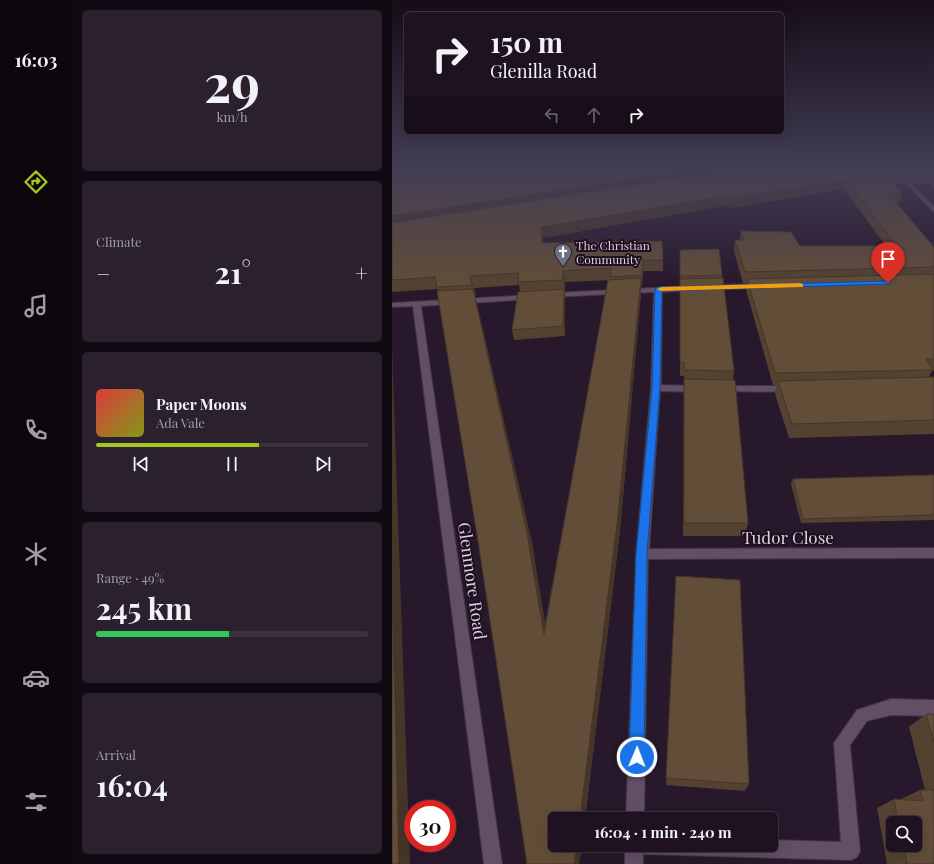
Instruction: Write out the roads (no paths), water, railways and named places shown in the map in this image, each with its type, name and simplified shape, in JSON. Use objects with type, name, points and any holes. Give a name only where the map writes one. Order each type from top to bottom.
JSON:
[{"type":"street","points":[[392,305],[658,289],[769,286]]},
{"type":"street","points":[[635,812],[642,554],[656,388],[658,289]]},
{"type":"street","name":"Glenmore Road","points":[[417,304],[493,864]]},
{"type":"street","points":[[656,388],[799,389]]},
{"type":"street","name":"Tudor Close","points":[[642,554],[934,553]]},
{"type":"street","points":[[778,849],[851,851],[842,743],[862,715],[891,707],[934,708]]},
{"type":"street","points":[[634,852],[634,864]]},
{"type":"place","name":"The Christian Community","points":[[563,267]]}]
